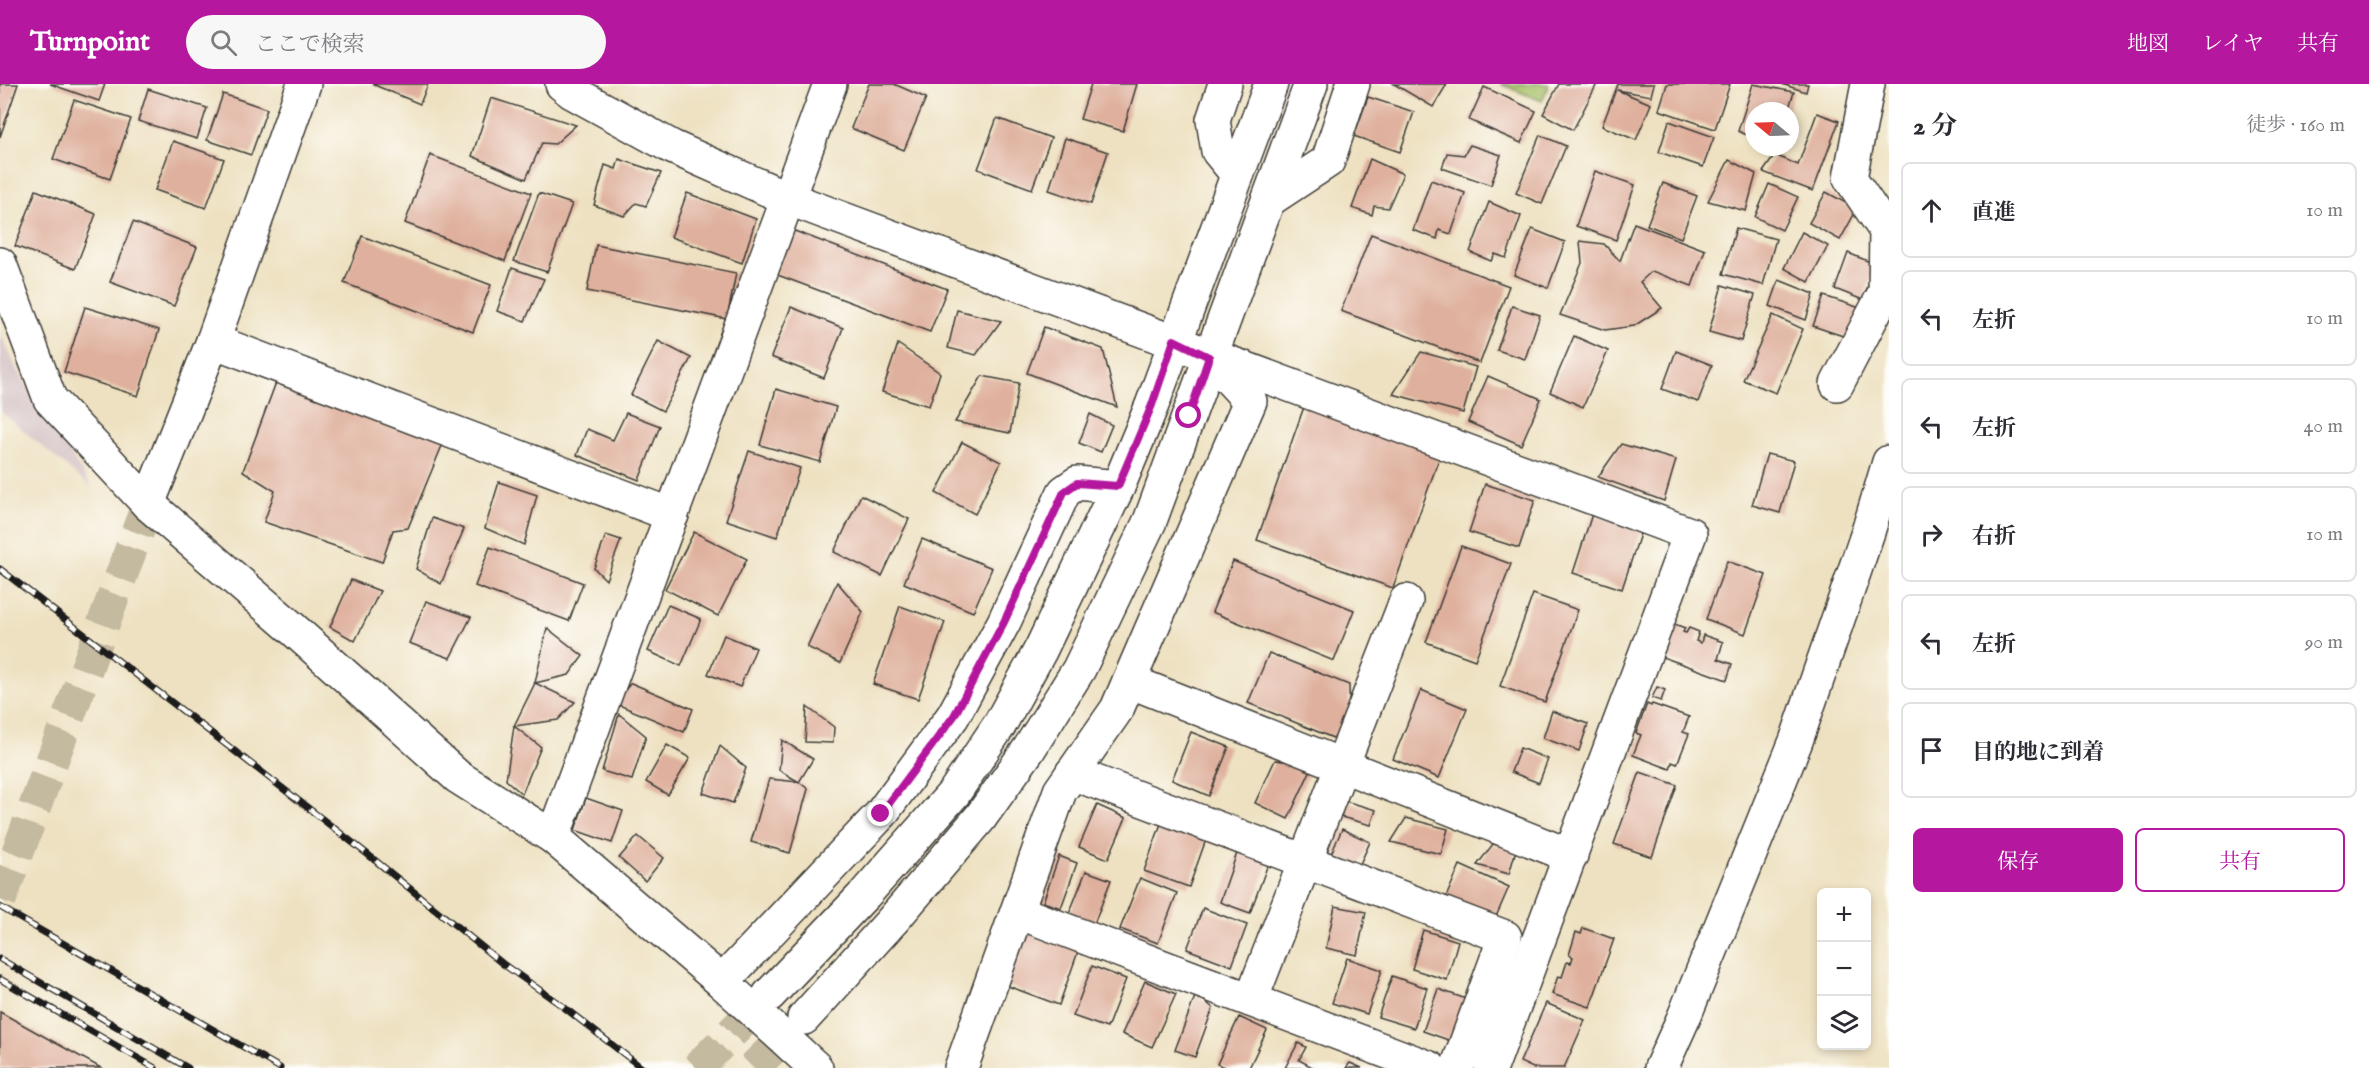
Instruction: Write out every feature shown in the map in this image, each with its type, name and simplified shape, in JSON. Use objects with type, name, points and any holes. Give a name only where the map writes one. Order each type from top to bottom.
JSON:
[{"type":"street","points":[[148,504],[213,341],[304,84]]},
{"type":"street","points":[[553,837],[830,84]]},
{"type":"street","points":[[1225,84],[1213,120],[1218,151],[1237,174]]},
{"type":"street","points":[[769,995],[865,894],[954,793],[1000,724],[1041,649],[1118,486],[1152,405],[1174,340],[1271,84]]},
{"type":"street","points":[[804,1018],[892,921],[980,818],[1029,749],[1079,669],[1150,521],[1311,84]]},
{"type":"street","points":[[1269,200],[1328,161],[1353,84]]},
{"type":"street","points":[[1837,384],[1885,292],[1886,231],[1850,178],[1868,84]]},
{"type":"street","points":[[570,87],[672,147],[787,198],[1174,340],[1209,357],[1690,534],[1491,1068]]},
{"type":"street","points":[[0,264],[50,399],[148,504],[292,628],[458,777],[553,837],[722,982],[816,1068]]},
{"type":"street","points":[[213,341],[672,515]]},
{"type":"street","points":[[961,1068],[1060,791],[1117,709],[1250,401],[1209,357]]},
{"type":"street","points":[[1661,1068],[1796,741],[1868,532],[1889,462]]},
{"type":"street","points":[[722,982],[881,814],[954,716],[1004,622],[1064,492],[1077,483],[1118,486]]},
{"type":"street","points":[[1251,1000],[1406,601]]},
{"type":"street","points":[[1129,681],[1571,856]]},
{"type":"street","points":[[1072,773],[1505,937],[1457,1068]]},
{"type":"street","points":[[1018,912],[1430,1068]]},
{"type":"shaded area","points":[[0,332],[16,368],[92,488],[0,411]]},
{"type":"green space","points":[[1500,84],[1549,84],[1542,101]]},
{"type":"building","points":[[0,84],[18,84],[0,137]]},
{"type":"building","points":[[50,84],[105,84],[99,101]]},
{"type":"building","points":[[372,84],[428,84],[420,104]]},
{"type":"building","points":[[869,84],[894,84],[926,98],[904,150],[851,128]]},
{"type":"building","points":[[1091,84],[1137,84],[1123,131],[1080,119]]},
{"type":"building","points":[[1394,84],[1447,84],[1433,107]]},
{"type":"building","points":[[1559,84],[1597,84],[1573,130],[1543,114]]},
{"type":"building","points":[[1618,84],[1654,84],[1651,96],[1617,90],[1651,104],[1636,140],[1602,126]]},
{"type":"building","points":[[1667,84],[1730,84],[1715,129],[1659,110]]},
{"type":"building","points":[[1753,84],[1794,92],[1791,102],[1747,102]]},
{"type":"building","points":[[1782,84],[1808,84],[1806,92]]},
{"type":"building","points":[[1484,87],[1536,111],[1521,143],[1469,120]]},
{"type":"building","points":[[148,89],[207,108],[197,139],[138,121]]},
{"type":"building","points":[[223,94],[267,109],[251,155],[207,140]]},
{"type":"building","points":[[1368,97],[1414,112],[1400,152],[1354,136]]},
{"type":"building","points":[[491,98],[576,125],[555,144],[542,143],[526,179],[472,156]]},
{"type":"building","points":[[74,100],[131,119],[110,179],[53,159]]},
{"type":"building","points":[[1745,109],[1745,134],[1738,131]]},
{"type":"building","points":[[1817,113],[1839,121],[1813,191],[1763,172],[1774,156],[1798,165]]},
{"type":"building","points":[[997,118],[1051,138],[1032,189],[978,169]]},
{"type":"building","points":[[1669,121],[1714,137],[1703,167],[1659,152]]},
{"type":"building","points":[[1540,135],[1566,146],[1542,204],[1516,193]]},
{"type":"building","points":[[1065,138],[1108,152],[1091,204],[1049,190]]},
{"type":"building","points":[[173,141],[224,159],[206,208],[155,190]]},
{"type":"building","points":[[1470,145],[1501,155],[1491,185],[1442,168],[1447,153],[1464,155]]},
{"type":"building","points":[[430,155],[531,193],[505,261],[405,223]]},
{"type":"building","points":[[619,159],[661,173],[646,206],[636,203],[624,216],[594,205],[605,165],[616,169]]},
{"type":"building","points":[[1370,159],[1403,174],[1388,208],[1374,206],[1372,215],[1352,208]]},
{"type":"building","points":[[1729,160],[1756,174],[1746,211],[1708,201]]},
{"type":"building","points":[[1595,171],[1635,185],[1616,240],[1576,226]]},
{"type":"building","points":[[1431,180],[1465,193],[1451,234],[1439,230],[1437,239],[1413,230]]},
{"type":"building","points":[[1663,183],[1697,196],[1681,238],[1647,225]]},
{"type":"building","points":[[1769,184],[1798,197],[1782,230],[1755,217]]},
{"type":"building","points":[[36,190],[96,214],[75,269],[15,246]]},
{"type":"building","points":[[1826,192],[1857,209],[1840,240],[1809,223]]},
{"type":"building","points":[[539,193],[572,204],[547,272],[514,261]]},
{"type":"building","points":[[687,193],[756,219],[742,263],[671,237]]},
{"type":"building","points":[[1489,202],[1521,216],[1506,258],[1495,254],[1491,261],[1470,252]]},
{"type":"building","points":[[133,222],[197,247],[174,306],[110,282]]},
{"type":"building","points":[[1634,223],[1705,250],[1692,286],[1652,271],[1640,282],[1662,308],[1634,326],[1605,330],[1560,315],[1582,263],[1580,241],[1604,244],[1620,261]]},
{"type":"building","points":[[1736,228],[1776,239],[1763,285],[1723,274]]},
{"type":"building","points":[[1532,229],[1565,242],[1548,288],[1514,275]]},
{"type":"building","points":[[792,230],[947,289],[930,332],[775,274]]},
{"type":"building","points":[[1802,232],[1828,246],[1809,282],[1784,268]]},
{"type":"building","points":[[1371,234],[1509,286],[1480,363],[1341,311]]},
{"type":"building","points":[[362,236],[491,285],[473,332],[344,283]]},
{"type":"building","points":[[596,245],[736,273],[727,319],[587,291]]},
{"type":"building","points":[[1848,253],[1875,264],[1863,300],[1835,289]]},
{"type":"building","points":[[512,268],[544,279],[525,321],[497,311]]},
{"type":"building","points":[[1779,280],[1814,294],[1806,320],[1770,306]]},
{"type":"building","points":[[1722,285],[1755,295],[1741,341],[1709,332]]},
{"type":"building","points":[[1824,296],[1860,308],[1849,338],[1813,326]]},
{"type":"building","points":[[1512,306],[1540,315],[1525,359],[1497,350]]},
{"type":"building","points":[[85,307],[159,330],[138,396],[64,372]]},
{"type":"building","points":[[791,307],[843,328],[824,378],[771,357]]},
{"type":"building","points":[[957,310],[1001,321],[976,355],[948,348]]},
{"type":"building","points":[[1773,315],[1803,329],[1776,393],[1743,380]]},
{"type":"building","points":[[1044,327],[1103,349],[1117,407],[1027,373]]},
{"type":"building","points":[[1574,336],[1608,351],[1583,407],[1550,392]]},
{"type":"building","points":[[658,341],[691,358],[663,411],[631,395]]},
{"type":"building","points":[[898,344],[940,373],[929,406],[882,392]]},
{"type":"building","points":[[1676,351],[1712,365],[1698,402],[1662,389]]},
{"type":"building","points":[[1421,352],[1476,367],[1463,413],[1393,394]]},
{"type":"building","points":[[982,376],[1019,383],[1010,433],[955,422]]},
{"type":"building","points":[[1488,376],[1541,399],[1521,445],[1468,422]]},
{"type":"building","points":[[278,377],[446,436],[408,528],[393,530],[382,562],[264,522],[275,491],[243,471]]},
{"type":"building","points":[[776,389],[836,407],[820,462],[760,445]]},
{"type":"building","points":[[1305,404],[1441,453],[1393,588],[1257,540]]},
{"type":"building","points":[[626,413],[660,426],[639,480],[577,455],[587,429],[613,440]]},
{"type":"building","points":[[1090,414],[1112,425],[1101,452],[1079,443]]},
{"type":"building","points":[[962,442],[1001,462],[975,514],[936,493]]},
{"type":"building","points":[[1621,444],[1676,460],[1664,501],[1598,477]]},
{"type":"building","points":[[749,451],[800,468],[777,537],[726,520]]},
{"type":"building","points":[[1767,454],[1794,461],[1780,513],[1752,505]]},
{"type":"building","points":[[499,482],[537,495],[524,545],[485,528]]},
{"type":"building","points":[[1485,484],[1535,500],[1519,548],[1469,532]]},
{"type":"building","points":[[861,495],[909,519],[882,576],[834,552]]},
{"type":"building","points":[[1592,514],[1641,531],[1622,589],[1573,573]]},
{"type":"building","points":[[432,518],[464,529],[441,584],[416,569]]},
{"type":"building","points":[[694,532],[747,559],[718,616],[665,589]]},
{"type":"building","points":[[606,535],[621,540],[606,580],[594,568]]},
{"type":"building","points":[[922,539],[992,568],[973,612],[904,583]]},
{"type":"building","points":[[1461,546],[1511,564],[1475,660],[1426,642]]},
{"type":"building","points":[[490,547],[583,583],[569,621],[475,586]]},
{"type":"building","points":[[1233,561],[1354,610],[1334,661],[1212,612]]},
{"type":"building","points":[[1727,561],[1766,575],[1745,634],[1706,619]]},
{"type":"building","points":[[351,580],[380,591],[355,641],[330,627]]},
{"type":"building","points":[[837,582],[863,612],[840,663],[807,647]]},
{"type":"building","points":[[1533,594],[1578,610],[1545,702],[1500,686]]},
{"type":"building","points":[[426,601],[471,617],[450,658],[409,643]]},
{"type":"building","points":[[668,605],[701,619],[681,666],[648,651]]},
{"type":"building","points":[[900,606],[945,622],[918,699],[873,684]]},
{"type":"building","points":[[1669,622],[1685,628],[1683,632],[1686,633],[1689,628],[1699,632],[1696,641],[1701,643],[1703,635],[1723,642],[1718,659],[1732,664],[1727,680],[1654,654]]},
{"type":"building","points":[[547,628],[583,656],[569,675],[535,683]]},
{"type":"building","points":[[724,635],[756,648],[740,687],[708,674]]},
{"type":"building","points":[[1269,653],[1349,685],[1350,745],[1248,703]]},
{"type":"building","points":[[535,683],[575,702],[558,720],[514,726]]},
{"type":"building","points":[[631,683],[693,709],[684,732],[614,703]]},
{"type":"building","points":[[1657,687],[1665,690],[1661,701],[1652,698]]},
{"type":"building","points":[[1421,690],[1467,709],[1439,778],[1393,759]]},
{"type":"building","points":[[1647,704],[1689,717],[1683,732],[1689,734],[1677,764],[1672,762],[1670,769],[1633,755],[1641,735],[1636,733]]},
{"type":"building","points":[[807,707],[834,727],[833,743],[805,742]]},
{"type":"building","points":[[1552,711],[1588,724],[1579,751],[1543,738]]},
{"type":"building","points":[[619,714],[646,736],[632,780],[602,771]]},
{"type":"building","points":[[514,726],[541,747],[522,794],[506,780]]},
{"type":"building","points":[[1191,732],[1229,747],[1209,796],[1172,780]]},
{"type":"building","points":[[782,740],[813,759],[799,782],[779,770]]},
{"type":"building","points":[[667,745],[690,758],[668,795],[646,782]]},
{"type":"building","points":[[720,746],[746,768],[733,803],[703,793]]},
{"type":"building","points":[[1520,748],[1548,759],[1539,783],[1511,772]]},
{"type":"building","points":[[1275,760],[1313,765],[1288,819],[1255,803]]},
{"type":"building","points":[[1640,772],[1677,785],[1652,857],[1614,844]]},
{"type":"building","points":[[769,779],[799,782],[808,789],[790,853],[751,842]]},
{"type":"building","points":[[586,798],[623,811],[612,843],[575,830]]},
{"type":"building","points":[[1345,801],[1376,810],[1371,825],[1341,817]]},
{"type":"building","points":[[1097,805],[1126,818],[1108,859],[1079,847]]},
{"type":"building","points":[[1163,818],[1208,834],[1189,887],[1144,871]]},
{"type":"building","points":[[1406,818],[1448,829],[1441,854],[1391,842]]},
{"type":"building","points":[[1342,829],[1370,842],[1359,866],[1331,854]]},
{"type":"building","points":[[638,836],[664,858],[645,881],[619,858]]},
{"type":"building","points":[[1493,844],[1516,850],[1509,874],[1477,865]]},
{"type":"building","points":[[1237,853],[1268,864],[1250,913],[1220,902]]},
{"type":"building","points":[[1059,856],[1077,863],[1061,908],[1043,902]]},
{"type":"building","points":[[1460,865],[1509,887],[1495,919],[1446,897]]},
{"type":"building","points":[[1086,871],[1111,880],[1094,924],[1069,914]]},
{"type":"building","points":[[1140,878],[1177,893],[1158,943],[1120,929]]},
{"type":"building","points":[[1335,906],[1366,912],[1357,955],[1326,948]]},
{"type":"building","points":[[1203,908],[1247,925],[1232,966],[1187,949]]},
{"type":"building","points":[[1583,928],[1614,939],[1590,1007],[1552,994],[1558,976],[1562,977],[1567,962],[1571,963],[1573,957],[1569,955],[1576,932],[1581,934]]},
{"type":"building","points":[[1028,930],[1079,949],[1059,1005],[1008,986]]},
{"type":"building","points":[[1423,930],[1458,941],[1447,980],[1412,969]]},
{"type":"building","points":[[1347,958],[1382,970],[1367,1014],[1332,1003]]},
{"type":"building","points":[[1092,966],[1126,979],[1107,1028],[1073,1016]]},
{"type":"building","points":[[1392,976],[1427,988],[1414,1028],[1378,1017]]},
{"type":"building","points":[[1145,981],[1176,994],[1152,1047],[1122,1034]]},
{"type":"building","points":[[1438,989],[1466,999],[1451,1041],[1423,1031]]},
{"type":"building","points":[[1196,994],[1213,1008],[1195,1057],[1175,1050]]},
{"type":"building","points":[[1546,1003],[1585,1020],[1564,1068],[1533,1068],[1520,1062]]},
{"type":"building","points":[[0,1012],[101,1068],[0,1068]]},
{"type":"building","points":[[1239,1017],[1267,1030],[1249,1068],[1226,1068],[1217,1064]]},
{"type":"building","points":[[1298,1043],[1306,1047],[1299,1060],[1314,1068],[1285,1068]]},
{"type":"building","points":[[1350,1063],[1362,1068],[1346,1068]]},
{"type":"tunnel","points":[[0,900],[148,504]]},
{"type":"tunnel","points":[[697,1068],[769,995]]},
{"type":"tunnel","points":[[753,1068],[803,1019]]},
{"type":"railway","points":[[0,569],[366,853],[503,964],[561,1005],[642,1068]]},
{"type":"railway","points":[[0,907],[280,1068]]},
{"type":"railway","points":[[0,959],[188,1068]]},
{"type":"railway","points":[[0,979],[155,1068]]},
{"type":"route","points":[[881,814],[954,716],[1004,622],[1064,492],[1077,483],[1118,486],[1152,405],[1174,340],[1209,357],[1189,416]]}]
